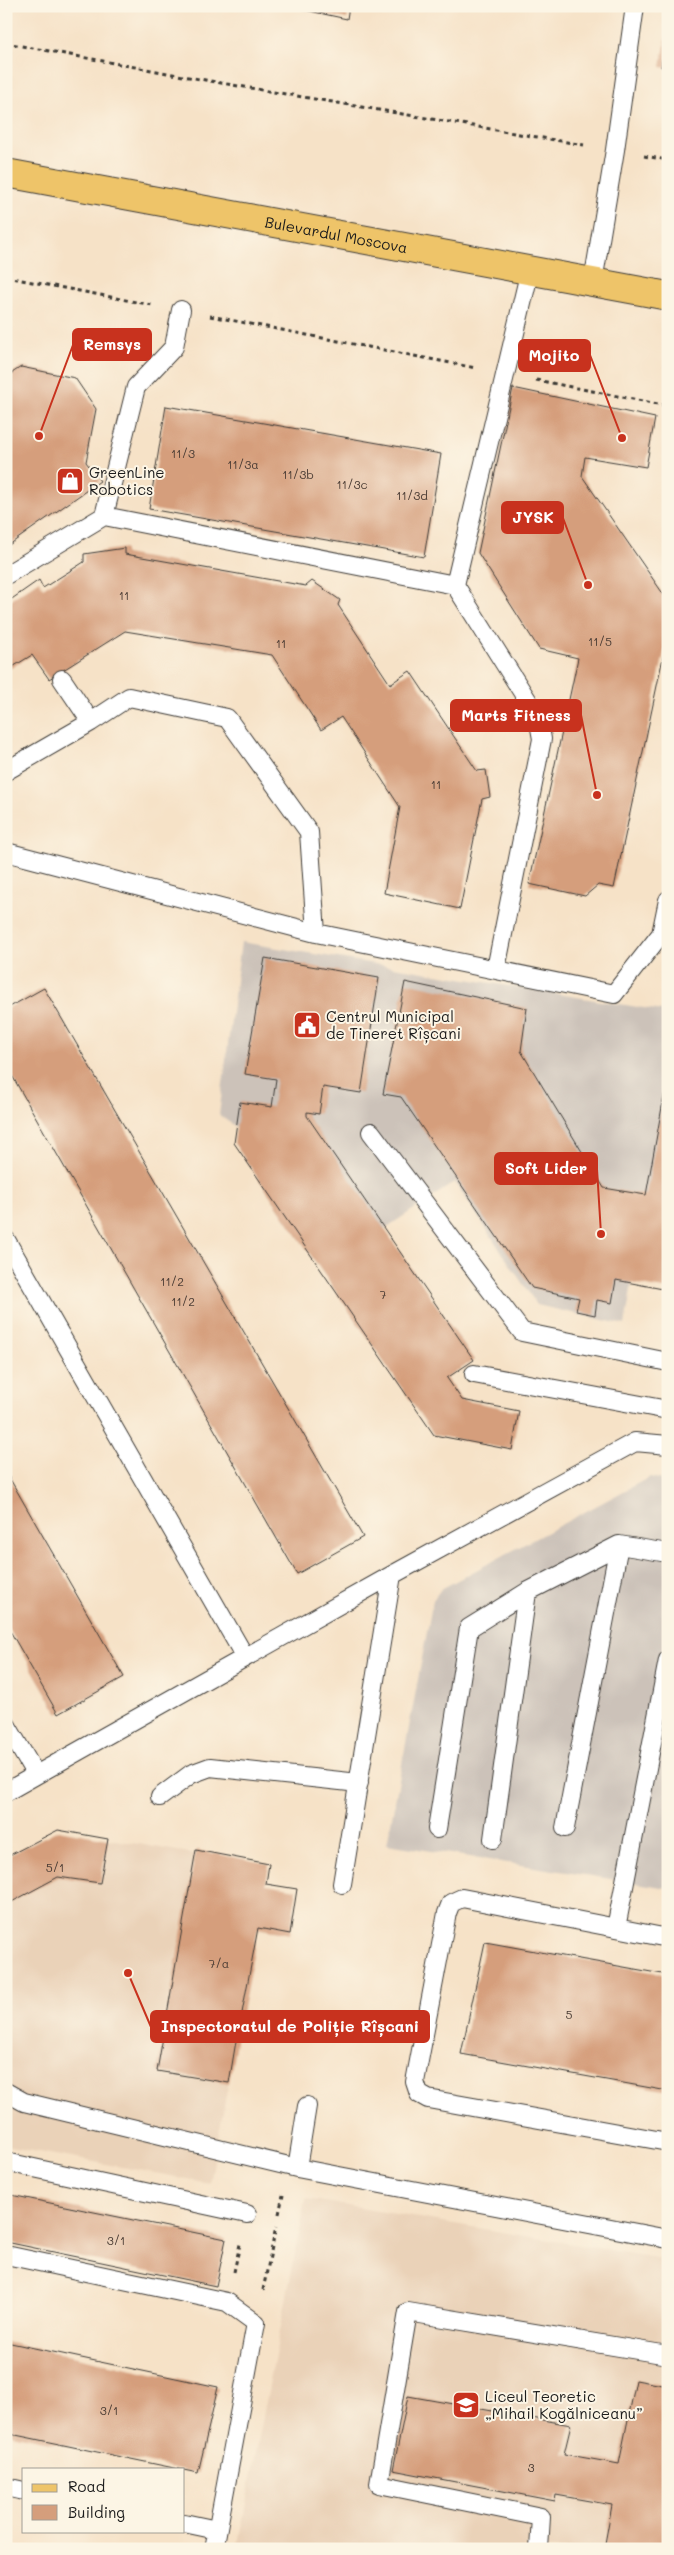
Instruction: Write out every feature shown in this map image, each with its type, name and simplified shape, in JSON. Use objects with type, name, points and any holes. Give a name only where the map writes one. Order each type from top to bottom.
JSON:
[{"type":"main road","name":"Bulevardul Moscova","points":[[6,173],[668,296]]},
{"type":"lane","points":[[593,282],[636,6]]},
{"type":"lane","points":[[496,970],[542,739],[538,717],[455,585],[530,270]]},
{"type":"lane","points":[[104,516],[136,387],[174,347],[181,310]]},
{"type":"lane","points":[[6,575],[104,516],[455,585]]},
{"type":"lane","points":[[62,679],[91,722]]},
{"type":"lane","points":[[6,771],[91,722],[129,697],[227,718],[309,832],[316,933]]},
{"type":"lane","points":[[6,852],[316,933],[614,994],[664,934],[668,900]]},
{"type":"lane","points":[[371,1132],[522,1332],[668,1362]]},
{"type":"lane","points":[[6,1240],[245,1657]]},
{"type":"lane","points":[[474,1374],[668,1410]]},
{"type":"lane","points":[[6,1792],[392,1575],[635,1442],[668,1446]]},
{"type":"lane","points":[[437,1829],[469,1628],[527,1592],[618,1545],[668,1553]]},
{"type":"lane","points":[[565,1828],[618,1545]]},
{"type":"lane","points":[[342,1884],[392,1575]]},
{"type":"lane","points":[[493,1839],[527,1592]]},
{"type":"lane","points":[[616,1928],[668,1660]]},
{"type":"lane","points":[[6,1724],[36,1775]]},
{"type":"lane","points":[[160,1797],[191,1774],[210,1767],[359,1783]]},
{"type":"lane","points":[[668,1938],[462,1898],[451,1903],[447,1913],[415,2082],[419,2094],[428,2099],[668,2142]]},
{"type":"lane","points":[[6,2092],[24,2102],[297,2168],[668,2239]]},
{"type":"lane","points":[[297,2168],[307,2106]]},
{"type":"lane","points":[[6,2162],[247,2214]]},
{"type":"lane","points":[[6,2255],[226,2302],[256,2323],[214,2549]]},
{"type":"lane","points":[[539,2549],[541,2517],[379,2484],[408,2312],[668,2355]]},
{"type":"lane","points":[[6,2487],[22,2491]]},
{"type":"lane","points":[[185,2523],[217,2530]]},
{"type":"path","points":[[6,43],[221,83],[668,160]]},
{"type":"path","points":[[6,277],[668,406]]},
{"type":"path","points":[[256,2323],[285,2188]]},
{"type":"path","points":[[226,2302],[247,2214]]},
{"type":"shaded area","points":[[241,942],[668,1012],[668,1068],[625,1325],[537,1305],[455,1182],[384,1229],[474,1360],[447,1378],[462,1400],[519,1411],[512,1450],[434,1435],[234,1143],[236,1127],[219,1115]]},
{"type":"shaded area","points":[[650,1477],[668,1481],[668,1888],[387,1844],[433,1600],[441,1589]]},
{"type":"shaded area","points":[[58,1830],[195,1854],[196,1850],[269,1864],[266,1884],[297,1889],[290,1934],[257,1929],[242,2012],[255,2015],[251,2037],[237,2035],[210,2183],[6,2146],[6,1857]]},
{"type":"shaded area","name":"Liceul Teoretic „Mihail Kogălniceanu”","points":[[306,2199],[668,2260],[668,2549],[237,2549]]},
{"type":"building","points":[[286,6],[349,6],[347,19]]},
{"type":"building","points":[[668,33],[668,68],[661,67]]},
{"type":"building","points":[[21,367],[75,378],[96,409],[86,462],[100,481],[6,547],[6,377]]},
{"type":"building","points":[[513,388],[655,418],[646,467],[585,457],[582,476],[666,598],[668,609],[668,634],[614,888],[598,885],[585,896],[529,884],[578,658],[539,649],[478,553]]},
{"type":"building","points":[[166,406],[441,454],[424,557],[149,509]]},
{"type":"building","points":[[125,548],[125,554],[306,586],[312,581],[340,600],[338,605],[390,684],[410,671],[477,771],[486,770],[490,797],[482,799],[460,909],[384,893],[400,807],[341,717],[321,730],[272,655],[125,631],[49,679],[32,655],[6,671],[6,603],[39,580],[43,588],[84,562],[84,554]]},
{"type":"building","points":[[265,958],[379,978],[361,1093],[323,1087],[319,1114],[307,1112],[307,1116],[474,1360],[447,1378],[462,1400],[519,1411],[512,1450],[434,1435],[234,1143],[240,1102],[272,1107],[276,1079],[245,1074]]},
{"type":"building","points":[[405,982],[527,1008],[521,1051],[604,1188],[646,1195],[668,1074],[668,1290],[616,1280],[612,1303],[597,1300],[595,1315],[576,1311],[579,1298],[532,1288],[401,1097],[383,1094]]},
{"type":"building","points":[[44,988],[363,1537],[297,1574],[6,1065],[6,1009]]},
{"type":"building","points":[[6,1472],[124,1677],[58,1714],[6,1624]]},
{"type":"building","points":[[58,1830],[108,1839],[100,1883],[58,1877],[6,1905],[6,1857]]},
{"type":"building","points":[[196,1850],[269,1864],[266,1884],[297,1889],[290,1934],[258,1928],[242,2013],[255,2015],[251,2037],[237,2035],[229,2083],[157,2071]]},
{"type":"building","points":[[485,1942],[668,1975],[668,2091],[461,2054]]},
{"type":"building","points":[[6,2194],[226,2239],[216,2286],[6,2242]]},
{"type":"building","points":[[6,2342],[218,2387],[198,2473],[185,2470],[185,2468],[174,2468],[6,2433]]},
{"type":"building","points":[[636,2380],[668,2386],[668,2549],[604,2549],[612,2505],[556,2495],[555,2501],[393,2470],[408,2396],[571,2425],[564,2454],[619,2464]]},
{"type":"place","name":"Remsys","points":[[39,436]]},
{"type":"place","name":"Mojito","points":[[622,438]]},
{"type":"place","name":"GreenLine Robotics","points":[[70,481]]},
{"type":"place","name":"JYSK","points":[[588,585]]},
{"type":"place","name":"Marts Fitness","points":[[597,795]]},
{"type":"place","name":"Centrul Municipal de Tineret Rîșcani","points":[[307,1025]]},
{"type":"place","name":"Soft Lider","points":[[601,1234]]},
{"type":"place","name":"Inspectoratul de Poliție Rîșcani","points":[[128,1973]]},
{"type":"place","name":"Liceul Teoretic „Mihail Kogălniceanu”","points":[[466,2405]]}]
